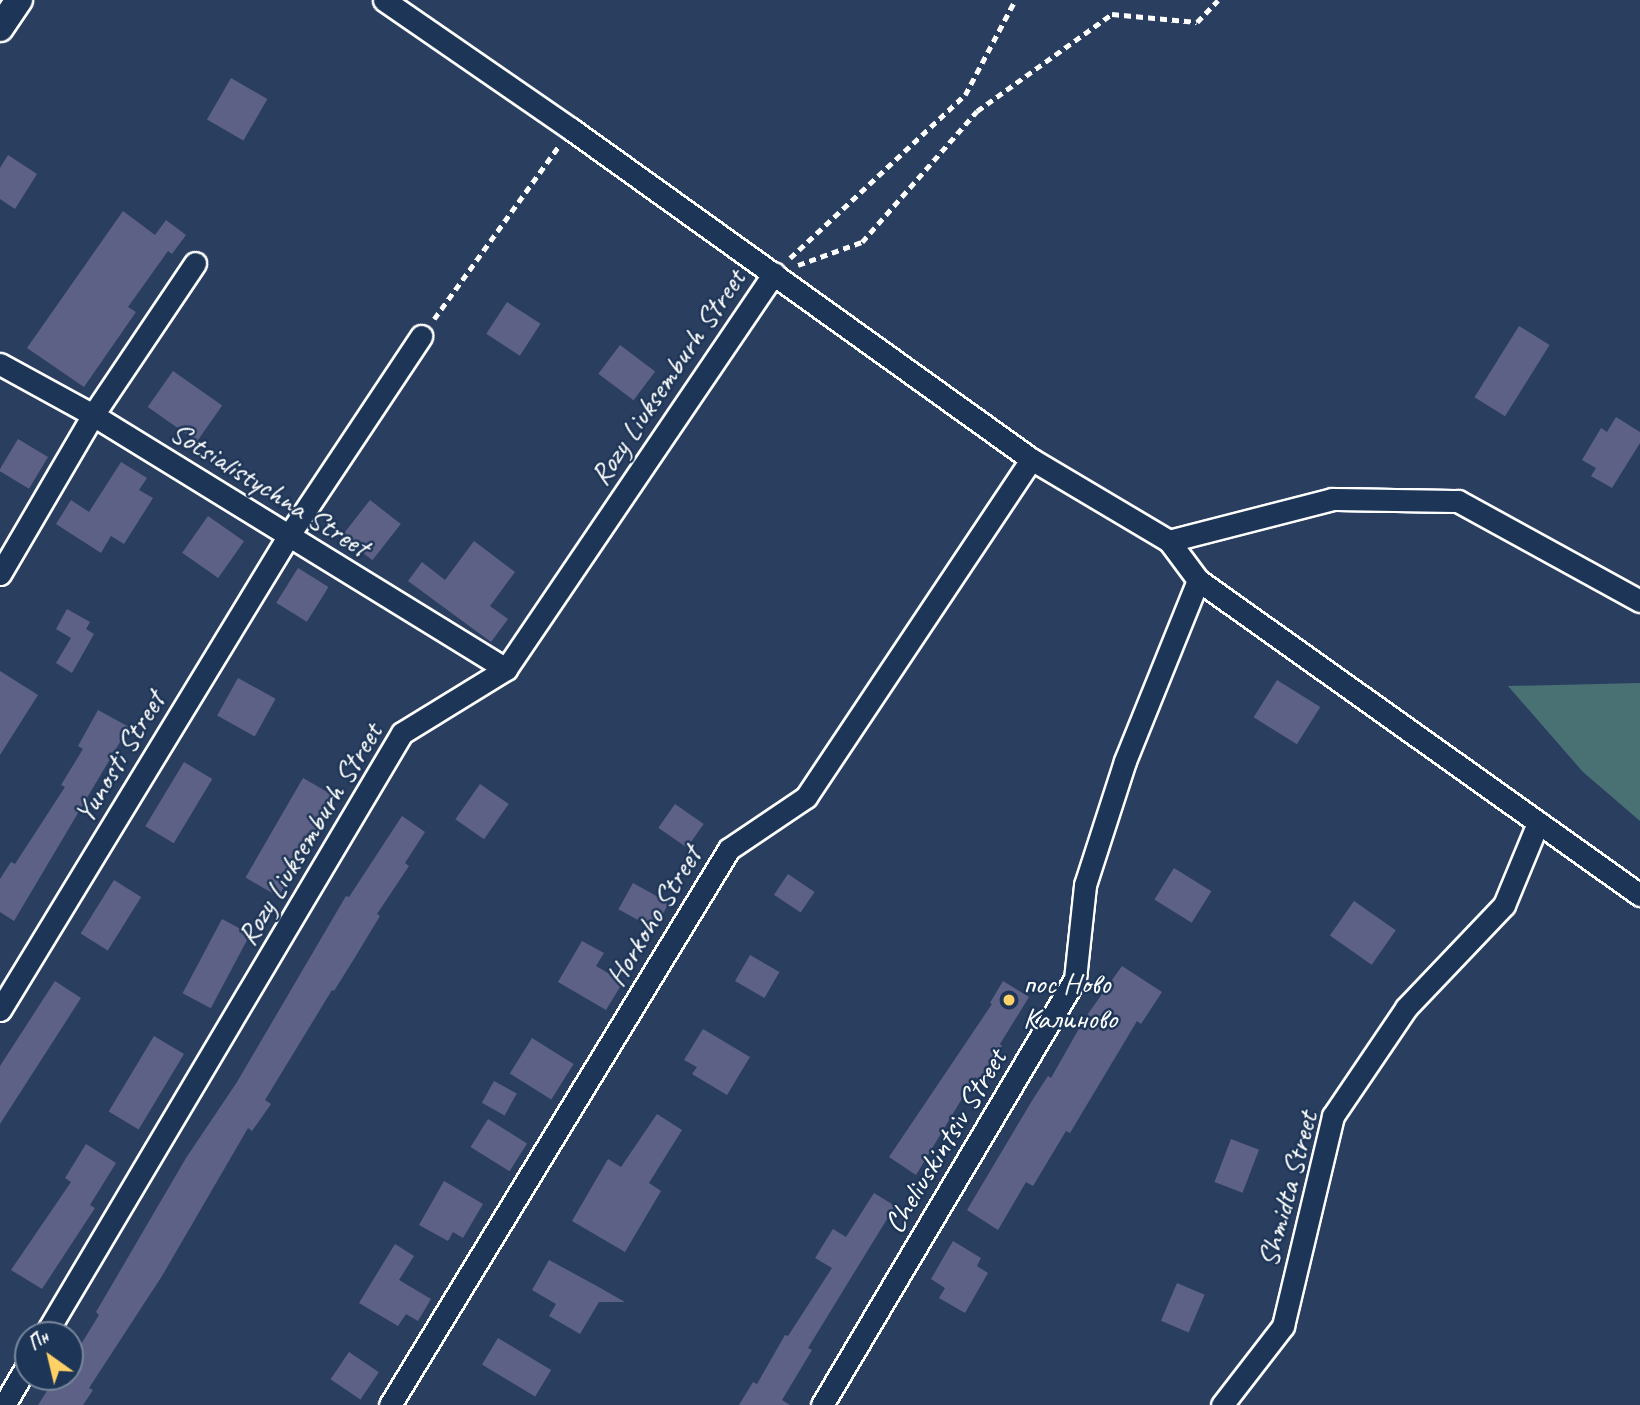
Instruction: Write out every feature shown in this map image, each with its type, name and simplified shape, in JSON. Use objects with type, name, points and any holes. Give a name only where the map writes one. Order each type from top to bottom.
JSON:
[{"type":"street","points":[[384,0],[774,273],[1031,459],[1169,541],[1198,580],[1640,895]]},
{"type":"street","points":[[0,574],[93,415],[195,263]]},
{"type":"street","name":"Rozy Liuksemburh Street","points":[[53,1321],[401,733],[506,669],[774,273]]},
{"type":"street","name":"Yunosti Street","points":[[0,1010],[289,535],[421,336]]},
{"type":"street","name":"Sotsialistychna Street","points":[[0,364],[93,415],[506,669]]},
{"type":"street","name":"Horkoho Street","points":[[390,1405],[729,849],[806,797],[1031,459]]},
{"type":"street","points":[[1169,541],[1332,499],[1458,500],[1640,601]]},
{"type":"street","name":"Cheliuskintsiv Street","points":[[822,1405],[1075,979],[1085,885],[1125,761],[1198,580]]},
{"type":"street","name":"Shmidta Street","points":[[1222,1405],[1283,1326],[1333,1116],[1406,1008],[1504,905],[1538,823]]},
{"type":"street","points":[[4,1405],[14,1388]]},
{"type":"path","points":[[774,273],[965,94],[1016,0]]},
{"type":"path","points":[[774,273],[862,242],[977,111],[1112,15],[1197,22],[1218,0]]},
{"type":"path","points":[[421,336],[571,129]]},
{"type":"green space","points":[[1640,683],[1640,821],[1583,772],[1508,686]]},
{"type":"building","points":[[231,78],[267,99],[243,141],[207,120]]},
{"type":"building","points":[[8,155],[37,174],[15,209],[0,199],[0,168]]},
{"type":"building","points":[[123,211],[155,235],[166,220],[186,235],[172,254],[168,251],[128,307],[136,312],[84,387],[27,348]]},
{"type":"building","points":[[507,302],[541,324],[520,356],[486,334]]},
{"type":"building","points":[[1519,326],[1550,345],[1505,416],[1474,397]]},
{"type":"building","points":[[620,345],[655,371],[633,400],[598,374]]},
{"type":"building","points":[[173,371],[222,405],[197,441],[148,407]]},
{"type":"building","points":[[1616,417],[1640,432],[1640,443],[1612,488],[1591,476],[1596,468],[1582,460],[1601,428],[1607,432]]},
{"type":"building","points":[[18,439],[48,457],[29,489],[0,471]]},
{"type":"building","points":[[121,462],[147,478],[139,490],[153,498],[124,544],[111,536],[101,553],[56,524],[71,500],[89,512]]},
{"type":"building","points":[[370,500],[401,524],[372,560],[342,536]]},
{"type":"building","points":[[208,516],[244,541],[218,578],[182,553]]},
{"type":"building","points":[[474,541],[515,572],[490,606],[508,619],[491,642],[408,581],[422,562],[445,580]]},
{"type":"building","points":[[298,568],[329,587],[307,622],[276,603]]},
{"type":"building","points":[[67,609],[90,622],[86,629],[94,634],[72,673],[56,663],[71,638],[56,629]]},
{"type":"building","points":[[0,671],[38,695],[0,755]]},
{"type":"building","points":[[238,678],[276,699],[255,736],[217,716]]},
{"type":"building","points":[[1277,680],[1320,707],[1297,744],[1254,717]]},
{"type":"building","points":[[98,710],[129,727],[14,921],[0,912],[0,879],[11,862],[15,864],[65,787],[61,785],[83,749],[78,746]]},
{"type":"building","points":[[184,762],[212,779],[174,843],[145,826]]},
{"type":"building","points":[[303,778],[336,797],[278,897],[246,878]]},
{"type":"building","points":[[480,784],[509,804],[484,839],[455,819]]},
{"type":"building","points":[[675,804],[704,824],[687,848],[658,828]]},
{"type":"building","points":[[402,816],[425,832],[405,863],[409,866],[377,914],[380,916],[265,1100],[271,1104],[252,1131],[248,1128],[162,1276],[89,1388],[93,1390],[83,1405],[38,1405],[47,1391],[84,1391],[84,1339],[99,1315],[96,1312],[186,1158],[237,1082],[346,896],[349,897]]},
{"type":"building","points":[[1174,868],[1211,891],[1192,923],[1154,899]]},
{"type":"building","points":[[788,874],[815,892],[801,913],[774,895]]},
{"type":"building","points":[[114,880],[141,897],[108,950],[81,933]]},
{"type":"building","points":[[633,883],[669,903],[654,929],[618,909]]},
{"type":"building","points":[[1354,901],[1396,930],[1372,965],[1330,935]]},
{"type":"building","points":[[222,919],[250,934],[211,1008],[183,993]]},
{"type":"building","points":[[582,941],[604,953],[596,966],[623,982],[606,1010],[558,982]]},
{"type":"building","points":[[750,955],[779,972],[764,998],[735,981]]},
{"type":"building","points":[[1122,966],[1162,992],[1141,1024],[1137,1021],[1070,1133],[1066,1131],[1033,1186],[1026,1182],[998,1230],[967,1210],[1033,1099],[1048,1076],[1051,1078],[1085,1018]]},
{"type":"building","points":[[55,981],[81,998],[0,1124],[0,1066]]},
{"type":"building","points":[[1003,981],[1029,997],[1000,1044],[1002,1046],[979,1080],[975,1077],[916,1175],[889,1157],[992,1004],[990,1003]]},
{"type":"building","points":[[703,1029],[750,1057],[727,1095],[692,1074],[697,1067],[684,1060]]},
{"type":"building","points":[[154,1036],[184,1054],[139,1129],[109,1111]]},
{"type":"building","points":[[532,1038],[574,1064],[551,1100],[510,1074]]},
{"type":"building","points":[[494,1081],[517,1094],[505,1115],[482,1103]]},
{"type":"building","points":[[657,1114],[682,1130],[649,1183],[661,1191],[625,1252],[572,1221],[608,1159],[621,1167]]},
{"type":"building","points":[[488,1119],[527,1143],[510,1171],[471,1147]]},
{"type":"building","points":[[1231,1139],[1259,1150],[1243,1193],[1215,1182]]},
{"type":"building","points":[[86,1144],[116,1163],[90,1205],[95,1208],[42,1289],[11,1270],[71,1182],[65,1178]]},
{"type":"building","points":[[444,1181],[483,1204],[463,1238],[453,1232],[448,1241],[419,1225]]},
{"type":"building","points":[[874,1193],[895,1206],[808,1348],[812,1350],[782,1400],[790,1405],[739,1405],[753,1382],[757,1384],[785,1335],[788,1336],[832,1268],[815,1258],[833,1229],[846,1237]]},
{"type":"building","points":[[953,1241],[981,1258],[977,1266],[988,1273],[965,1313],[939,1298],[945,1288],[931,1279]]},
{"type":"building","points":[[395,1244],[414,1256],[399,1280],[431,1299],[418,1321],[406,1314],[398,1326],[359,1303]]},
{"type":"building","points":[[549,1260],[625,1302],[599,1302],[580,1334],[549,1316],[556,1304],[532,1290]]},
{"type":"building","points":[[1177,1283],[1205,1295],[1189,1332],[1161,1321]]},
{"type":"building","points":[[498,1338],[551,1370],[535,1397],[482,1365]]},
{"type":"building","points":[[349,1352],[379,1372],[360,1399],[331,1379]]},
{"type":"place","name":"пос Ново Калиново","points":[[1009,1000]]}]
